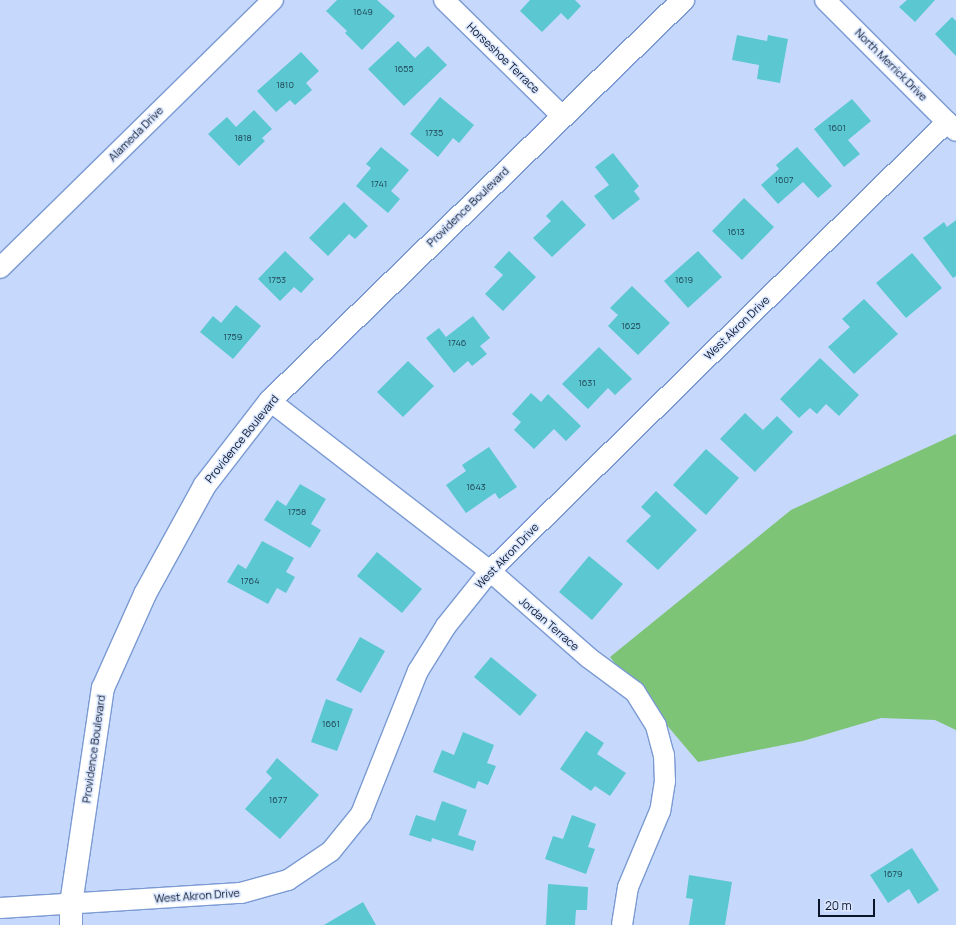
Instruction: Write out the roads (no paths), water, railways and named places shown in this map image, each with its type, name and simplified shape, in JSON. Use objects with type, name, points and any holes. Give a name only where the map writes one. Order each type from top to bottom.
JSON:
[{"type":"main road","name":"Providence Boulevard","points":[[71,914],[103,688],[145,594],[205,485],[270,401],[683,0]]},
{"type":"street","name":"Alameda Drive","points":[[0,268],[273,0]]},
{"type":"street","name":"Horseshoe Terrace","points":[[444,0],[562,116]]},
{"type":"street","name":"North Merrick Drive","points":[[825,0],[952,127]]},
{"type":"street","name":"West Akron Drive","points":[[0,908],[71,914],[242,893],[288,880],[331,851],[361,814],[418,671],[446,626],[490,571],[952,127]]},
{"type":"street","name":"Jordan Terrace","points":[[270,401],[490,571],[588,658],[635,692],[656,726],[664,755],[665,781],[660,811],[628,887],[622,925]]}]
